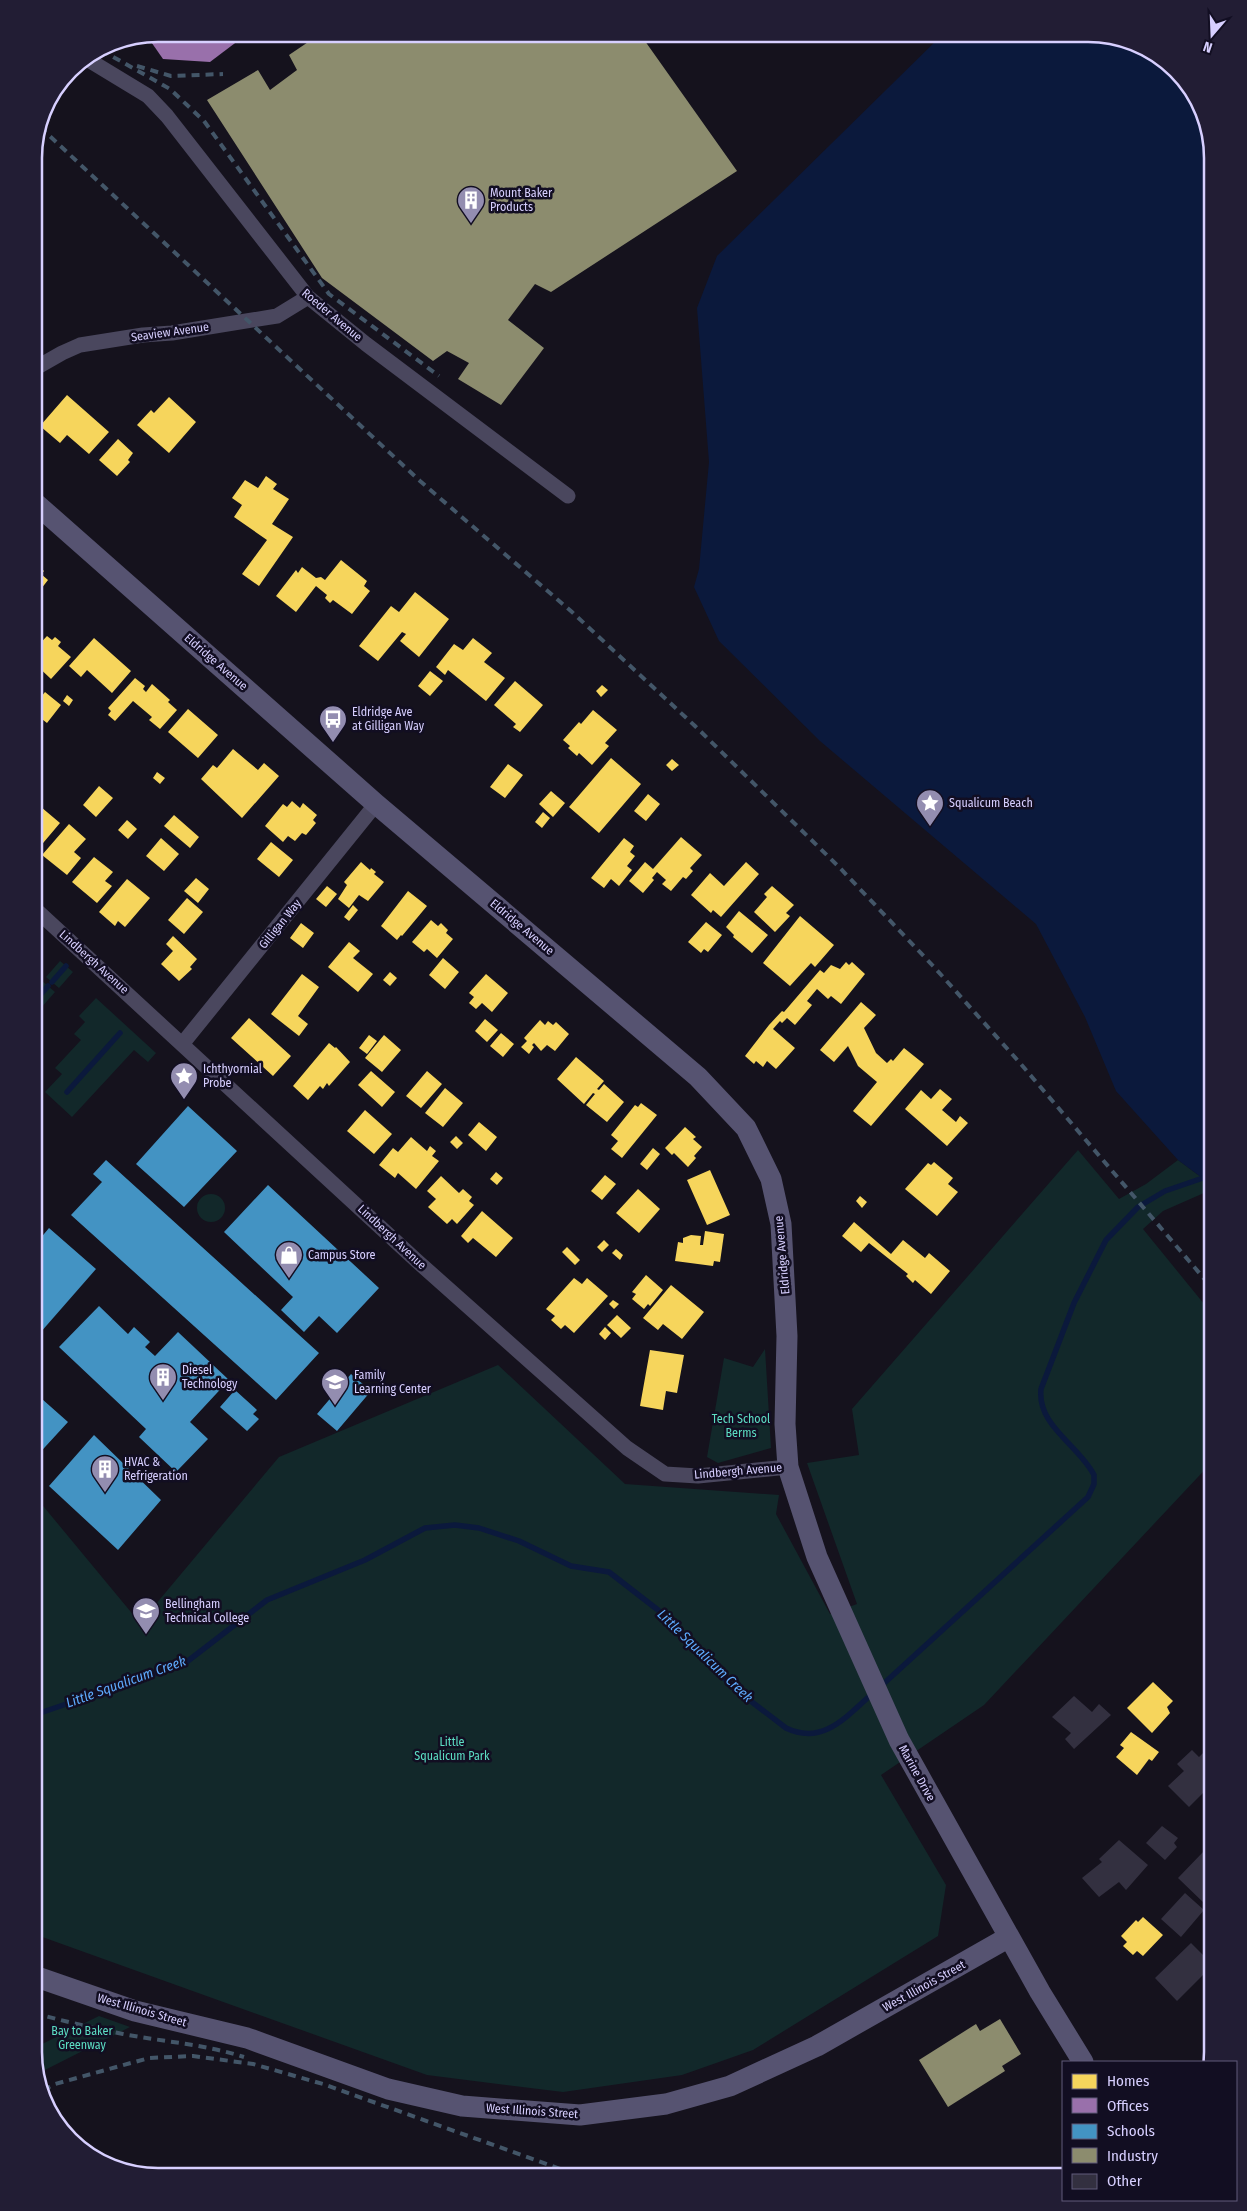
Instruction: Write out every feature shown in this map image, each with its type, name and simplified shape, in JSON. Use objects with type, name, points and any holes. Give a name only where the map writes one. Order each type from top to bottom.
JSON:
[{"type":"main road","name":"Eldridge Avenue","points":[[43,510],[376,804],[698,1077],[746,1128],[771,1179],[781,1224],[787,1336],[786,1424],[788,1466]]},
{"type":"main road","name":"Marine Drive","points":[[788,1466],[818,1557],[899,1740],[938,1813],[1082,2061]]},
{"type":"main road","name":"West Illinois Street","points":[[42,1979],[135,2011],[247,2038],[388,2089],[462,2106],[580,2115],[666,2104],[730,2086],[817,2046],[1009,1937]]},
{"type":"street","name":"Roeder Avenue","points":[[94,63],[148,96],[167,116],[308,297],[366,344],[568,496]]},
{"type":"street","name":"Seaview Avenue","points":[[43,365],[80,346],[277,316],[308,297]]},
{"type":"street","name":"Gilligan Way","points":[[183,1043],[376,804]]},
{"type":"street","name":"Lindbergh Avenue","points":[[43,916],[183,1043],[417,1261],[627,1448],[665,1474],[698,1476],[788,1466]]},
{"type":"green space","points":[[60,961],[73,972],[59,988],[46,977]]},
{"type":"green space","points":[[43,981],[55,992],[43,1006]]},
{"type":"green space","points":[[96,998],[156,1053],[148,1062],[134,1050],[72,1117],[45,1092],[62,1074],[55,1068],[81,1040],[74,1034],[85,1022],[79,1016]]},
{"type":"green space","name":"Little Squalicum Park","points":[[1078,1150],[1119,1199],[1146,1184],[1178,1160],[1204,1179],[1204,1193],[1163,1211],[1143,1229],[1204,1304],[1204,1471],[984,1705],[881,1775],[946,1885],[938,1936],[753,2050],[682,2075],[563,2092],[427,2075],[42,1937],[42,1505],[140,1623],[279,1457],[498,1365],[625,1484],[779,1495],[776,1514],[830,1614],[857,1604],[807,1463],[859,1455],[852,1409]]},
{"type":"green space","points":[[211,1194],[221,1198],[225,1208],[221,1218],[211,1222],[201,1218],[197,1208],[201,1198]]},
{"type":"green space","name":"Tech School Berms","points":[[765,1349],[771,1448],[718,1463],[707,1457],[724,1358],[753,1367]]},
{"type":"green space","name":"Bay to Baker Greenway","points":[[99,2016],[130,2027],[44,2071],[42,2044]]},
{"type":"water","points":[[934,43],[1096,43],[1111,45],[1140,54],[1165,71],[1176,82],[1193,107],[1204,144],[1204,1179],[1178,1160],[1116,1091],[1085,1017],[1036,924],[820,741],[719,641],[694,587],[699,569],[709,462],[697,308],[717,256]]},
{"type":"building: Homes","points":[[67,395],[109,432],[89,454],[67,435],[60,443],[43,428],[43,423]]},
{"type":"building: Homes","points":[[169,397],[196,422],[169,453],[137,425],[151,410],[154,413]]},
{"type":"building: Homes","points":[[118,439],[133,453],[128,460],[130,462],[117,476],[99,460]]},
{"type":"building: Homes","points":[[266,476],[277,484],[273,489],[289,499],[272,524],[293,537],[259,586],[242,574],[267,540],[234,517],[242,505],[232,498],[245,480],[258,488]]},
{"type":"building: Homes","points":[[341,560],[367,581],[364,586],[370,591],[352,614],[333,600],[330,603],[325,598],[327,595],[316,586],[296,612],[276,596],[296,570],[298,573],[302,567],[316,578],[321,577],[325,580]]},
{"type":"building: Homes","points":[[43,576],[48,580],[43,587]]},
{"type":"building: Homes","points":[[415,592],[449,619],[419,657],[400,641],[406,634],[402,632],[378,661],[359,646],[391,606],[399,612]]},
{"type":"building: Homes","points":[[47,636],[52,640],[55,637],[61,642],[58,646],[71,657],[51,679],[43,671],[43,641]]},
{"type":"building: Homes","points":[[94,638],[131,671],[112,693],[87,670],[81,677],[69,666]]},
{"type":"building: Homes","points":[[473,638],[492,653],[484,662],[505,678],[486,701],[448,670],[445,675],[436,667],[454,644],[463,650]]},
{"type":"building: Homes","points":[[430,671],[443,681],[430,696],[418,686]]},
{"type":"building: Homes","points":[[135,678],[145,686],[143,689],[146,692],[152,684],[170,700],[168,702],[177,710],[160,729],[149,720],[152,717],[133,701],[115,721],[108,715],[111,711],[108,708]]},
{"type":"building: Homes","points":[[515,681],[543,705],[520,732],[513,727],[516,724],[494,705]]},
{"type":"building: Homes","points":[[602,685],[608,690],[601,697],[596,691]]},
{"type":"building: Homes","points":[[45,692],[61,705],[47,723],[43,720],[43,695]]},
{"type":"building: Homes","points":[[67,695],[73,700],[69,706],[63,701]]},
{"type":"building: Homes","points":[[188,709],[218,735],[198,758],[168,732]]},
{"type":"building: Homes","points":[[593,710],[617,730],[605,743],[609,746],[592,765],[579,753],[577,756],[568,748],[570,746],[563,740]]},
{"type":"building: Homes","points":[[233,749],[258,770],[264,763],[279,776],[242,818],[201,779],[213,765],[217,768]]},
{"type":"building: Homes","points":[[611,758],[641,784],[599,833],[569,807]]},
{"type":"building: Homes","points":[[672,759],[679,765],[672,771],[666,765]]},
{"type":"building: Homes","points":[[508,764],[523,775],[505,798],[490,787]]},
{"type":"building: Homes","points":[[157,772],[165,778],[160,784],[153,778]]},
{"type":"building: Homes","points":[[99,786],[113,798],[96,817],[83,805]]},
{"type":"building: Homes","points":[[551,791],[565,803],[553,817],[539,804]]},
{"type":"building: Homes","points":[[648,794],[660,804],[646,821],[634,811]]},
{"type":"building: Homes","points":[[292,801],[300,808],[303,803],[317,815],[313,820],[316,823],[306,835],[302,833],[295,841],[288,836],[283,842],[265,826],[283,804],[287,807]]},
{"type":"building: Homes","points":[[43,808],[60,823],[43,844]]},
{"type":"building: Homes","points":[[543,812],[550,818],[542,828],[535,822]]},
{"type":"building: Homes","points":[[174,815],[199,837],[190,848],[164,826]]},
{"type":"building: Homes","points":[[127,820],[137,829],[128,839],[118,830]]},
{"type":"building: Homes","points":[[69,824],[86,839],[74,852],[81,858],[67,875],[43,854]]},
{"type":"building: Homes","points":[[681,837],[702,855],[690,868],[693,871],[686,879],[683,877],[671,891],[662,884],[666,880],[657,872],[652,878],[654,880],[643,893],[629,881],[645,862],[653,869]]},
{"type":"building: Homes","points":[[161,838],[179,854],[164,871],[146,856]]},
{"type":"building: Homes","points":[[624,838],[634,846],[630,852],[635,856],[627,866],[632,870],[619,886],[611,879],[604,888],[591,878]]},
{"type":"building: Homes","points":[[271,842],[293,860],[279,877],[257,859]]},
{"type":"building: Homes","points":[[94,857],[113,872],[105,881],[112,886],[97,903],[72,882]]},
{"type":"building: Homes","points":[[361,862],[370,870],[371,868],[376,872],[374,874],[384,882],[368,901],[359,895],[349,908],[338,899],[347,885],[344,882]]},
{"type":"building: Homes","points":[[746,862],[759,874],[721,917],[713,910],[711,913],[691,895],[710,873],[724,886]]},
{"type":"building: Homes","points":[[196,878],[209,889],[198,903],[184,891]]},
{"type":"building: Homes","points":[[127,879],[150,898],[125,927],[118,921],[115,926],[99,912]]},
{"type":"building: Homes","points":[[327,886],[337,894],[326,907],[316,899]]},
{"type":"building: Homes","points":[[772,886],[794,905],[786,913],[790,916],[775,932],[754,912],[767,897],[764,894]]},
{"type":"building: Homes","points":[[408,891],[427,906],[397,940],[381,926]]},
{"type":"building: Homes","points":[[187,898],[203,912],[184,934],[168,920]]},
{"type":"building: Homes","points":[[353,905],[358,910],[349,921],[344,917]]},
{"type":"building: Homes","points":[[739,911],[768,935],[752,953],[733,937],[734,935],[726,927]]},
{"type":"building: Homes","points":[[800,916],[834,945],[815,967],[811,963],[790,986],[763,963]]},
{"type":"building: Homes","points":[[431,920],[438,926],[441,923],[448,930],[446,933],[453,939],[437,958],[427,949],[424,952],[412,942]]},
{"type":"building: Homes","points":[[706,922],[722,935],[708,952],[704,949],[701,953],[688,942]]},
{"type":"building: Homes","points":[[301,923],[314,933],[303,948],[290,938]]},
{"type":"building: Homes","points":[[173,936],[197,959],[190,967],[192,969],[179,981],[161,964],[173,951],[166,944]]},
{"type":"building: Homes","points":[[349,942],[360,951],[353,958],[373,974],[358,992],[328,967]]},
{"type":"building: Homes","points":[[443,958],[459,972],[445,989],[429,975]]},
{"type":"building: Homes","points":[[846,962],[849,965],[852,962],[865,974],[841,1004],[831,996],[828,999],[817,989],[807,1001],[812,1005],[795,1025],[787,1018],[782,1023],[780,1021],[773,1029],[795,1048],[776,1069],[767,1061],[763,1067],[756,1061],[754,1064],[745,1056],[769,1025],[782,1011],[784,1012],[820,970],[824,973],[831,965],[840,969]]},
{"type":"building: Homes","points":[[390,972],[397,978],[390,986],[383,980]]},
{"type":"building: Homes","points":[[302,974],[319,987],[298,1016],[308,1024],[299,1036],[271,1014]]},
{"type":"building: Homes","points":[[486,974],[508,993],[492,1012],[482,1003],[476,1009],[469,1003],[474,997],[469,993]]},
{"type":"building: Homes","points":[[861,1002],[876,1015],[864,1028],[876,1053],[887,1063],[891,1059],[893,1061],[904,1048],[924,1064],[871,1126],[853,1111],[877,1082],[858,1066],[848,1046],[834,1062],[820,1050]]},
{"type":"building: Homes","points":[[249,1018],[291,1056],[273,1076],[231,1038]]},
{"type":"building: Homes","points":[[485,1019],[498,1030],[487,1042],[475,1031]]},
{"type":"building: Homes","points":[[540,1020],[545,1025],[548,1021],[553,1025],[556,1022],[569,1034],[555,1051],[547,1045],[541,1051],[534,1043],[532,1045],[534,1047],[529,1054],[521,1047],[527,1041],[524,1038]]},
{"type":"building: Homes","points":[[501,1033],[514,1044],[503,1057],[490,1046]]},
{"type":"building: Homes","points":[[369,1035],[377,1041],[367,1054],[359,1048]]},
{"type":"building: Homes","points":[[384,1035],[401,1050],[382,1072],[365,1058]]},
{"type":"building: Homes","points":[[329,1043],[336,1047],[350,1062],[329,1086],[327,1083],[323,1089],[320,1086],[308,1100],[293,1086]]},
{"type":"building: Homes","points":[[576,1057],[604,1081],[597,1089],[599,1090],[604,1084],[624,1102],[607,1122],[586,1105],[595,1094],[593,1093],[584,1104],[557,1079]]},
{"type":"building: Homes","points":[[371,1071],[395,1092],[382,1107],[358,1085]]},
{"type":"building: Homes","points":[[427,1071],[442,1084],[421,1108],[406,1096]]},
{"type":"building: Homes","points":[[445,1088],[463,1103],[443,1127],[425,1113]]},
{"type":"building: Homes","points":[[940,1089],[952,1099],[942,1110],[956,1122],[960,1116],[968,1123],[947,1146],[905,1109],[921,1090],[931,1099]]},
{"type":"building: Homes","points":[[641,1103],[657,1115],[622,1158],[611,1149],[618,1141],[611,1135],[635,1105],[638,1107]]},
{"type":"building: Homes","points":[[365,1110],[392,1134],[374,1154],[347,1131]]},
{"type":"building: Homes","points":[[479,1122],[497,1137],[486,1151],[468,1135]]},
{"type":"building: Homes","points":[[685,1127],[696,1137],[693,1139],[702,1147],[688,1167],[674,1153],[672,1155],[665,1148]]},
{"type":"building: Homes","points":[[456,1136],[463,1143],[457,1149],[450,1142]]},
{"type":"building: Homes","points":[[411,1137],[427,1151],[430,1146],[436,1151],[432,1156],[439,1161],[416,1189],[398,1173],[395,1178],[379,1165],[393,1148],[398,1152]]},
{"type":"building: Homes","points":[[653,1148],[660,1154],[647,1170],[640,1164]]},
{"type":"building: Homes","points":[[934,1162],[953,1178],[948,1184],[958,1192],[937,1216],[905,1189],[928,1163],[931,1165]]},
{"type":"building: Homes","points":[[710,1170],[730,1215],[707,1225],[687,1180]]},
{"type":"building: Homes","points":[[496,1172],[503,1178],[497,1185],[490,1179]]},
{"type":"building: Homes","points":[[605,1175],[616,1184],[602,1200],[591,1191]]},
{"type":"building: Homes","points":[[441,1176],[459,1193],[463,1189],[472,1197],[469,1201],[474,1205],[457,1224],[452,1219],[447,1224],[428,1207],[436,1199],[427,1191]]},
{"type":"building: Homes","points":[[638,1189],[660,1209],[639,1233],[616,1213]]},
{"type":"building: Homes","points":[[860,1196],[867,1202],[862,1208],[856,1201]]},
{"type":"building: Homes","points":[[482,1211],[513,1238],[496,1257],[473,1238],[468,1243],[461,1236]]},
{"type":"building: Homes","points":[[854,1222],[891,1254],[903,1240],[925,1258],[929,1253],[950,1271],[931,1294],[915,1280],[913,1283],[906,1276],[908,1274],[869,1243],[861,1252],[842,1236]]},
{"type":"building: Homes","points":[[705,1231],[724,1234],[720,1262],[714,1261],[713,1266],[675,1261],[678,1242],[683,1243],[683,1238],[691,1235],[701,1236],[700,1245],[703,1245]]},
{"type":"building: Homes","points":[[604,1240],[609,1245],[602,1252],[597,1247]]},
{"type":"building: Homes","points":[[567,1247],[580,1260],[575,1265],[562,1252]]},
{"type":"building: Homes","points":[[616,1249],[623,1255],[620,1260],[612,1253]]},
{"type":"building: Homes","points":[[646,1275],[663,1290],[650,1306],[648,1304],[644,1309],[632,1299],[636,1294],[632,1292]]},
{"type":"building: Homes","points":[[574,1278],[582,1284],[587,1278],[608,1296],[574,1333],[565,1325],[561,1329],[551,1320],[555,1316],[546,1309]]},
{"type":"building: Homes","points":[[671,1285],[704,1312],[682,1339],[663,1324],[658,1330],[643,1318]]},
{"type":"building: Homes","points":[[613,1300],[619,1304],[614,1309],[609,1304]]},
{"type":"building: Homes","points":[[617,1315],[631,1328],[621,1338],[607,1325]]},
{"type":"building: Homes","points":[[605,1327],[611,1333],[605,1340],[599,1334]]},
{"type":"building: Homes","points":[[650,1350],[684,1355],[677,1393],[666,1391],[663,1410],[640,1406]]},
{"type":"building: Homes","points":[[1153,1682],[1173,1701],[1167,1707],[1170,1713],[1152,1733],[1127,1708]]},
{"type":"building: Homes","points":[[1131,1732],[1159,1752],[1152,1761],[1149,1759],[1137,1775],[1116,1757],[1124,1748],[1120,1745]]},
{"type":"building: Homes","points":[[1143,1917],[1163,1935],[1143,1956],[1137,1951],[1133,1955],[1123,1946],[1127,1942],[1121,1936],[1136,1920],[1138,1922]]},
{"type":"building: Offices","points":[[152,42],[236,42],[210,62],[163,59]]},
{"type":"building: Schools","points":[[188,1106],[237,1151],[184,1207],[136,1164]]},
{"type":"building: Schools","points":[[106,1160],[319,1353],[276,1400],[71,1215],[102,1182],[93,1174]]},
{"type":"building: Schools","points":[[268,1185],[379,1288],[337,1333],[319,1316],[304,1332],[281,1310],[293,1297],[224,1232]]},
{"type":"building: Schools","points":[[49,1228],[96,1269],[42,1330],[42,1236]]},
{"type":"building: Schools","name":"Diesel Technology","points":[[99,1306],[128,1334],[134,1327],[150,1342],[145,1347],[155,1356],[178,1332],[229,1380],[190,1422],[208,1439],[176,1472],[139,1437],[146,1429],[59,1347]]},
{"type":"building: Schools","name":"Family Learning Center","points":[[351,1374],[371,1391],[337,1431],[317,1414]]},
{"type":"building: Schools","points":[[235,1390],[257,1410],[253,1414],[259,1419],[247,1431],[220,1407]]},
{"type":"building: Schools","points":[[42,1399],[68,1422],[42,1450]]},
{"type":"building: Schools","name":"HVAC & Refrigeration","points":[[94,1435],[161,1500],[118,1550],[49,1486]]},
{"type":"building: Industry","name":"Mount Baker Products","points":[[308,42],[646,43],[737,171],[551,292],[535,284],[508,320],[544,348],[501,405],[458,379],[469,363],[447,351],[433,361],[322,278],[207,100],[258,70],[270,90],[297,70],[289,55]]},
{"type":"building: Industry","points":[[1000,2019],[1021,2054],[1002,2066],[1005,2071],[948,2107],[919,2060],[976,2024],[980,2031]]},
{"type":"building: Other","points":[[1074,1696],[1092,1712],[1099,1704],[1111,1715],[1074,1749],[1065,1739],[1071,1733],[1052,1717]]},
{"type":"building: Other","points":[[1192,1750],[1199,1757],[1204,1752],[1204,1792],[1189,1807],[1168,1786],[1184,1771],[1177,1764]]},
{"type":"building: Other","points":[[1162,1826],[1178,1838],[1174,1843],[1177,1847],[1165,1860],[1146,1843]]},
{"type":"building: Other","points":[[1119,1840],[1148,1865],[1126,1890],[1119,1882],[1099,1897],[1082,1878],[1102,1862],[1099,1859]]},
{"type":"building: Other","points":[[1204,1851],[1204,1903],[1178,1878]]},
{"type":"building: Other","points":[[1185,1893],[1204,1910],[1181,1937],[1161,1919]]},
{"type":"building: Other","points":[[1191,1943],[1204,1956],[1204,1974],[1177,2001],[1155,1978]]},
{"type":"waterway","points":[[52,982],[66,966]]},
{"type":"waterway","points":[[43,992],[48,986]]},
{"type":"waterway","points":[[67,1092],[120,1033]]},
{"type":"waterway","name":"Little Squalicum Creek","points":[[880,1687],[1088,1497],[1094,1484],[1094,1475],[1045,1414],[1041,1389],[1074,1303],[1106,1240],[1138,1207],[1165,1191],[1203,1178]]},
{"type":"waterway","name":"Little Squalicum Creek","points":[[42,1712],[184,1664],[267,1600],[365,1560],[425,1528],[455,1525],[479,1528],[519,1541],[571,1566],[609,1572],[658,1610],[735,1689],[786,1728],[799,1733],[823,1731],[844,1719],[873,1693]]},
{"type":"railway","points":[[108,54],[170,89],[204,121],[329,294],[439,376]]},
{"type":"railway","points":[[137,66],[171,76],[223,74]]},
{"type":"railway","points":[[45,132],[420,481],[572,612],[695,726],[839,867],[935,968],[1020,1063],[1204,1278]]},
{"type":"railway","points":[[42,2015],[112,2032],[199,2046],[244,2057]]},
{"type":"railway","points":[[48,2087],[149,2058],[193,2056],[253,2064],[323,2084],[558,2168]]},
{"type":"place","name":"Mount Baker Products","points":[[471,224]]},
{"type":"place","name":"Eldridge Ave at Gilligan Way","points":[[333,743]]},
{"type":"place","name":"Squalicum Beach","points":[[930,827]]},
{"type":"place","name":"Ichthyornial Probe","points":[[184,1100]]},
{"type":"place","name":"Campus Store","points":[[289,1279]]},
{"type":"place","name":"Diesel Technology","points":[[163,1401]]},
{"type":"place","name":"Family Learning Center","points":[[335,1406]]},
{"type":"place","name":"HVAC & Refrigeration","points":[[105,1493]]},
{"type":"place","name":"Bellingham Technical College","points":[[146,1635]]}]
